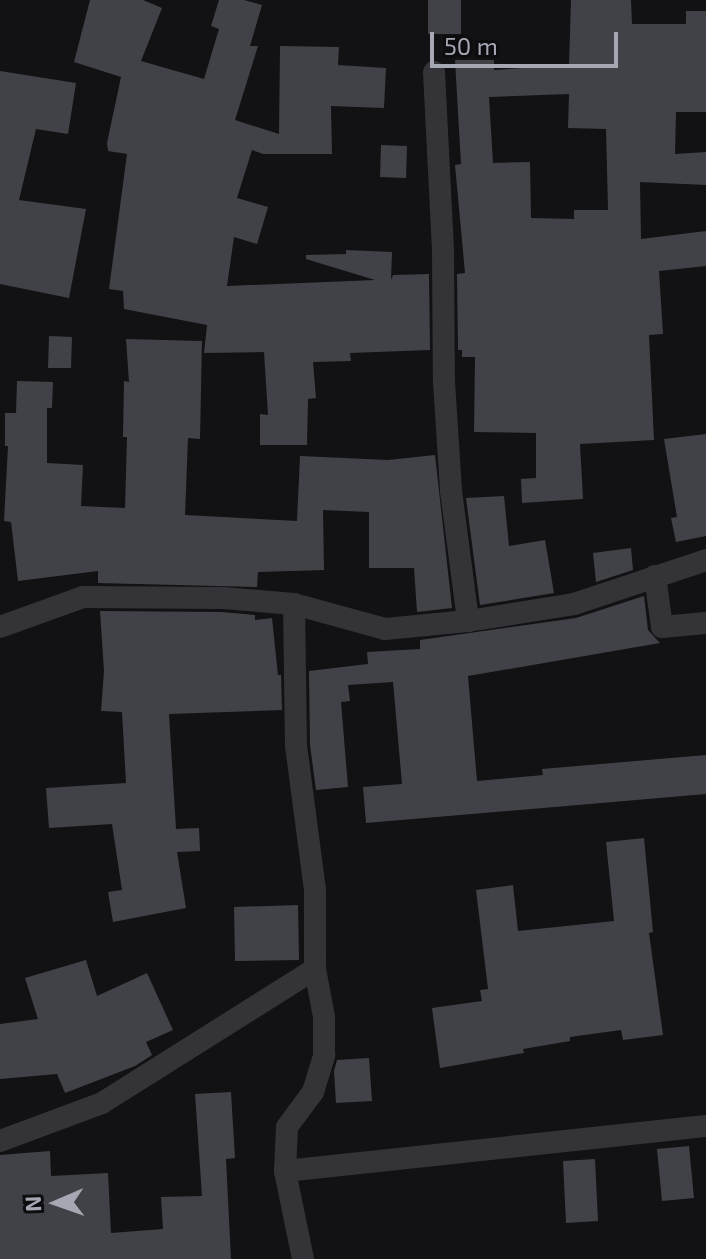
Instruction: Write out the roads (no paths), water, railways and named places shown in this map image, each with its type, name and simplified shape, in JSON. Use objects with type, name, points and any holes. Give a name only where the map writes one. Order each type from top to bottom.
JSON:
[{"type":"street","points":[[434,72],[443,252],[444,382],[451,491],[468,621]]},
{"type":"street","points":[[0,627],[83,597],[223,598],[294,604],[385,629],[468,621],[574,604],[706,560]]},
{"type":"street","points":[[655,576],[662,627],[706,623]]},
{"type":"street","points":[[294,604],[296,746],[315,890],[315,969],[324,1017],[324,1055],[313,1092],[287,1127],[285,1171],[303,1259]]},
{"type":"street","points":[[0,1141],[102,1103],[315,969]]},
{"type":"street","points":[[285,1171],[706,1126]]}]
